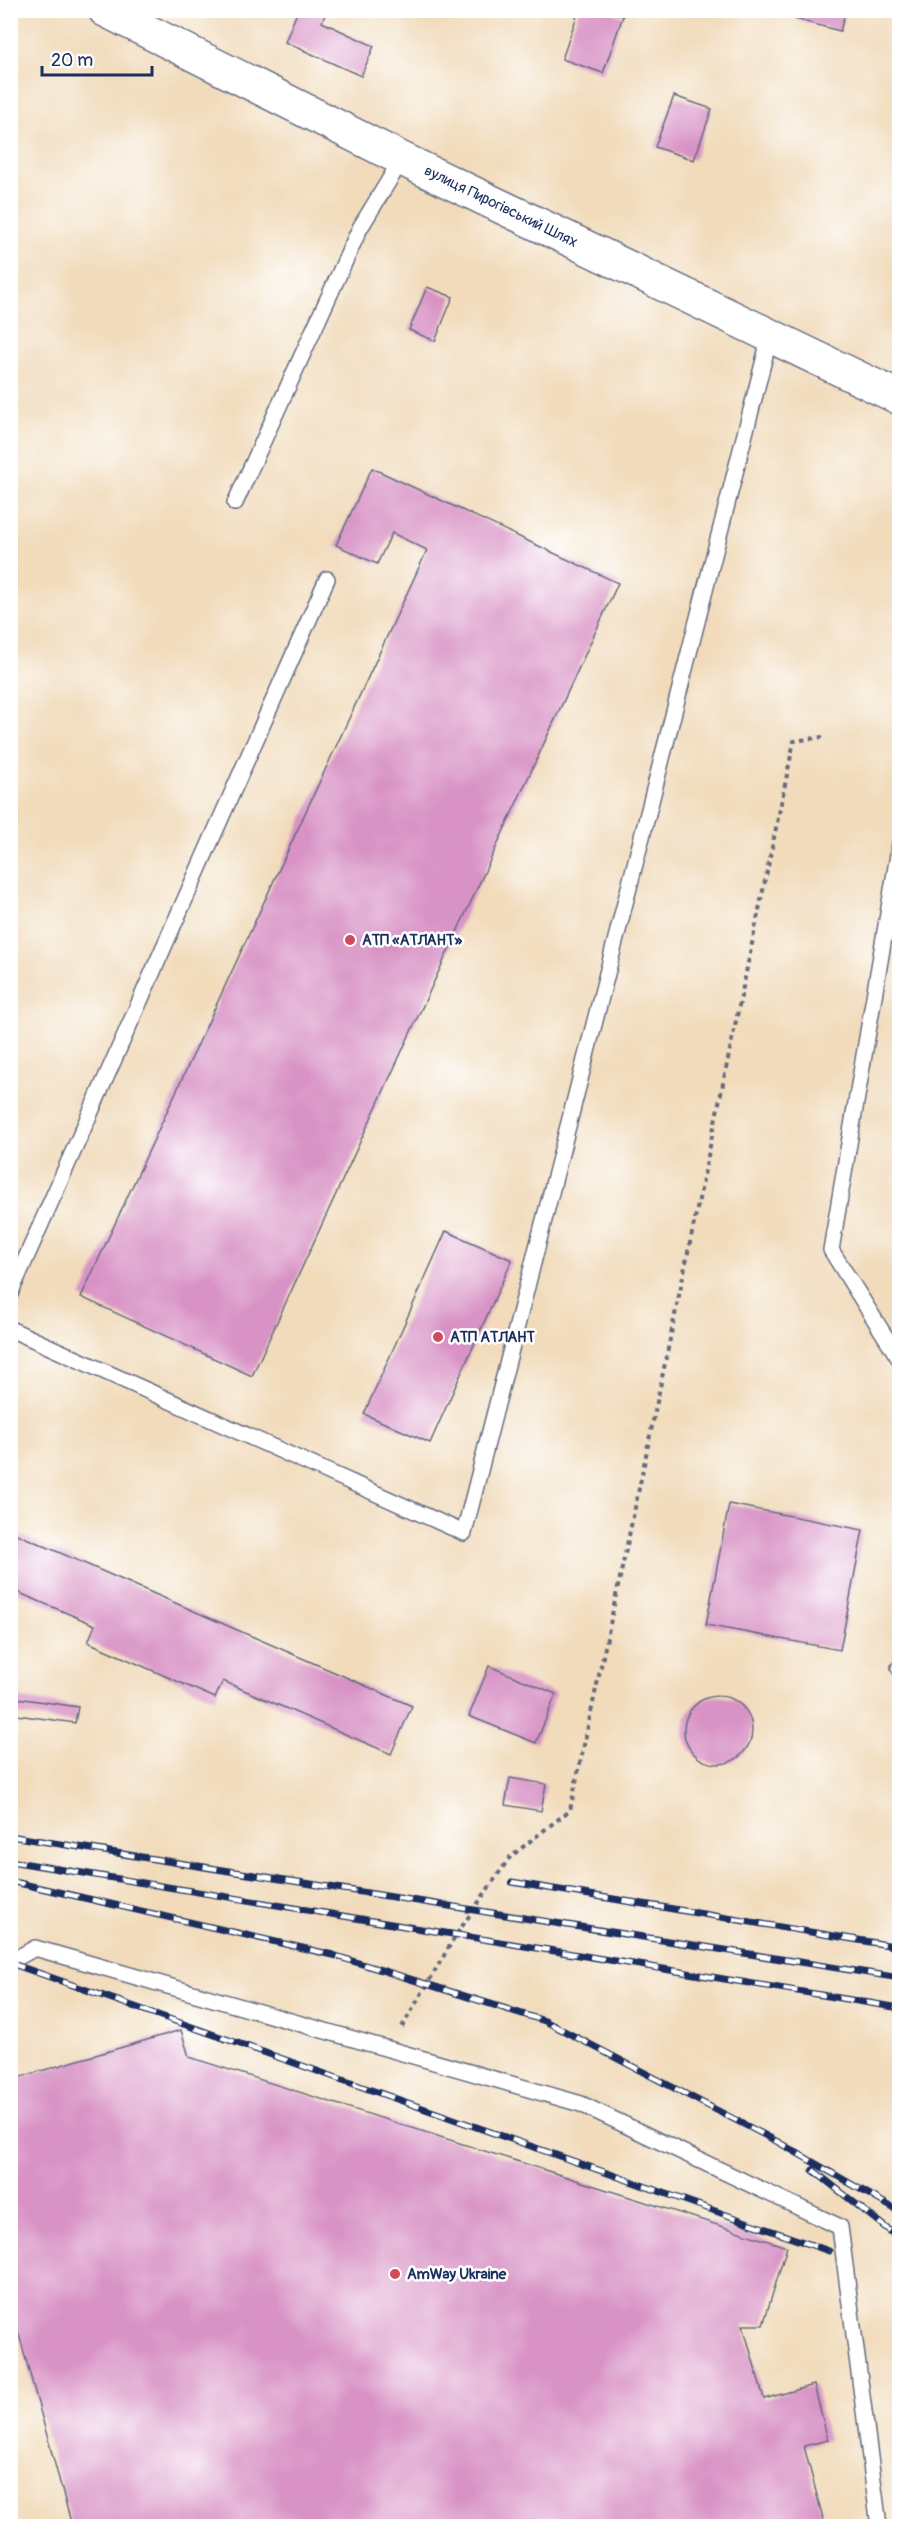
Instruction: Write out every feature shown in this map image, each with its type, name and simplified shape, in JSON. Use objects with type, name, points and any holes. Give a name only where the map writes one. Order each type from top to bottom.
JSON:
[{"type":"street","name":"вулиця Пирогівський Шлях","points":[[105,10],[402,159],[900,398]]},
{"type":"lane","points":[[235,503],[360,228],[402,159]]},
{"type":"lane","points":[[10,1329],[464,1533],[770,336]]},
{"type":"lane","points":[[10,1294],[327,579]]},
{"type":"lane","points":[[900,843],[831,1250],[900,1360]]},
{"type":"lane","points":[[10,1962],[35,1948],[581,2104],[840,2227],[879,2526]]},
{"type":"path","points":[[388,2050],[456,1935],[510,1857],[570,1810],[794,741],[823,737]]},
{"type":"building","points":[[298,10],[327,10],[322,22],[374,46],[361,76],[285,42]]},
{"type":"building","points":[[579,10],[607,10],[623,16],[603,73],[562,59]]},
{"type":"building","points":[[797,10],[846,10],[840,31],[795,19]]},
{"type":"building","points":[[674,96],[712,109],[694,160],[655,147]]},
{"type":"building","points":[[427,287],[453,297],[435,341],[409,330]]},
{"type":"building","name":"АТП «АТЛАНТ»","points":[[372,468],[618,583],[252,1376],[81,1297],[427,550],[392,533],[377,564],[336,545]]},
{"type":"building","name":"АТП АТЛАНТ","points":[[446,1231],[512,1260],[430,1443],[364,1414]]},
{"type":"building","points":[[729,1504],[863,1530],[840,1650],[706,1625]]},
{"type":"building","points":[[10,1531],[412,1706],[391,1754],[223,1681],[215,1698],[88,1642],[95,1625],[10,1589]]},
{"type":"building","points":[[489,1666],[556,1694],[536,1743],[469,1716]]},
{"type":"building","points":[[718,1696],[731,1699],[742,1706],[749,1717],[752,1730],[749,1743],[742,1754],[731,1761],[718,1764],[705,1761],[694,1754],[687,1743],[684,1730],[687,1717],[694,1706],[705,1699]]},
{"type":"building","points":[[10,1697],[78,1707],[75,1723],[10,1714]]},
{"type":"building","points":[[510,1778],[546,1784],[541,1811],[505,1805]]},
{"type":"building","name":"AmWay Ukraine","points":[[181,2030],[189,2057],[787,2247],[763,2325],[743,2325],[764,2399],[814,2385],[828,2440],[804,2446],[825,2526],[72,2526],[10,2302],[10,2080]]},
{"type":"railway","points":[[10,1836],[900,1978]]},
{"type":"railway","points":[[10,1861],[900,2008]]},
{"type":"railway","points":[[10,1881],[333,1955],[545,2021],[778,2142],[900,2212]]},
{"type":"railway","points":[[512,1882],[900,1947]]},
{"type":"railway","points":[[10,1963],[829,2251]]},
{"type":"railway","points":[[813,2170],[900,2239]]},
{"type":"place","name":"АТП «АТЛАНТ»","points":[[350,940]]},
{"type":"place","name":"АТП АТЛАНТ","points":[[438,1337]]},
{"type":"place","name":"AmWay Ukraine","points":[[395,2274]]}]
